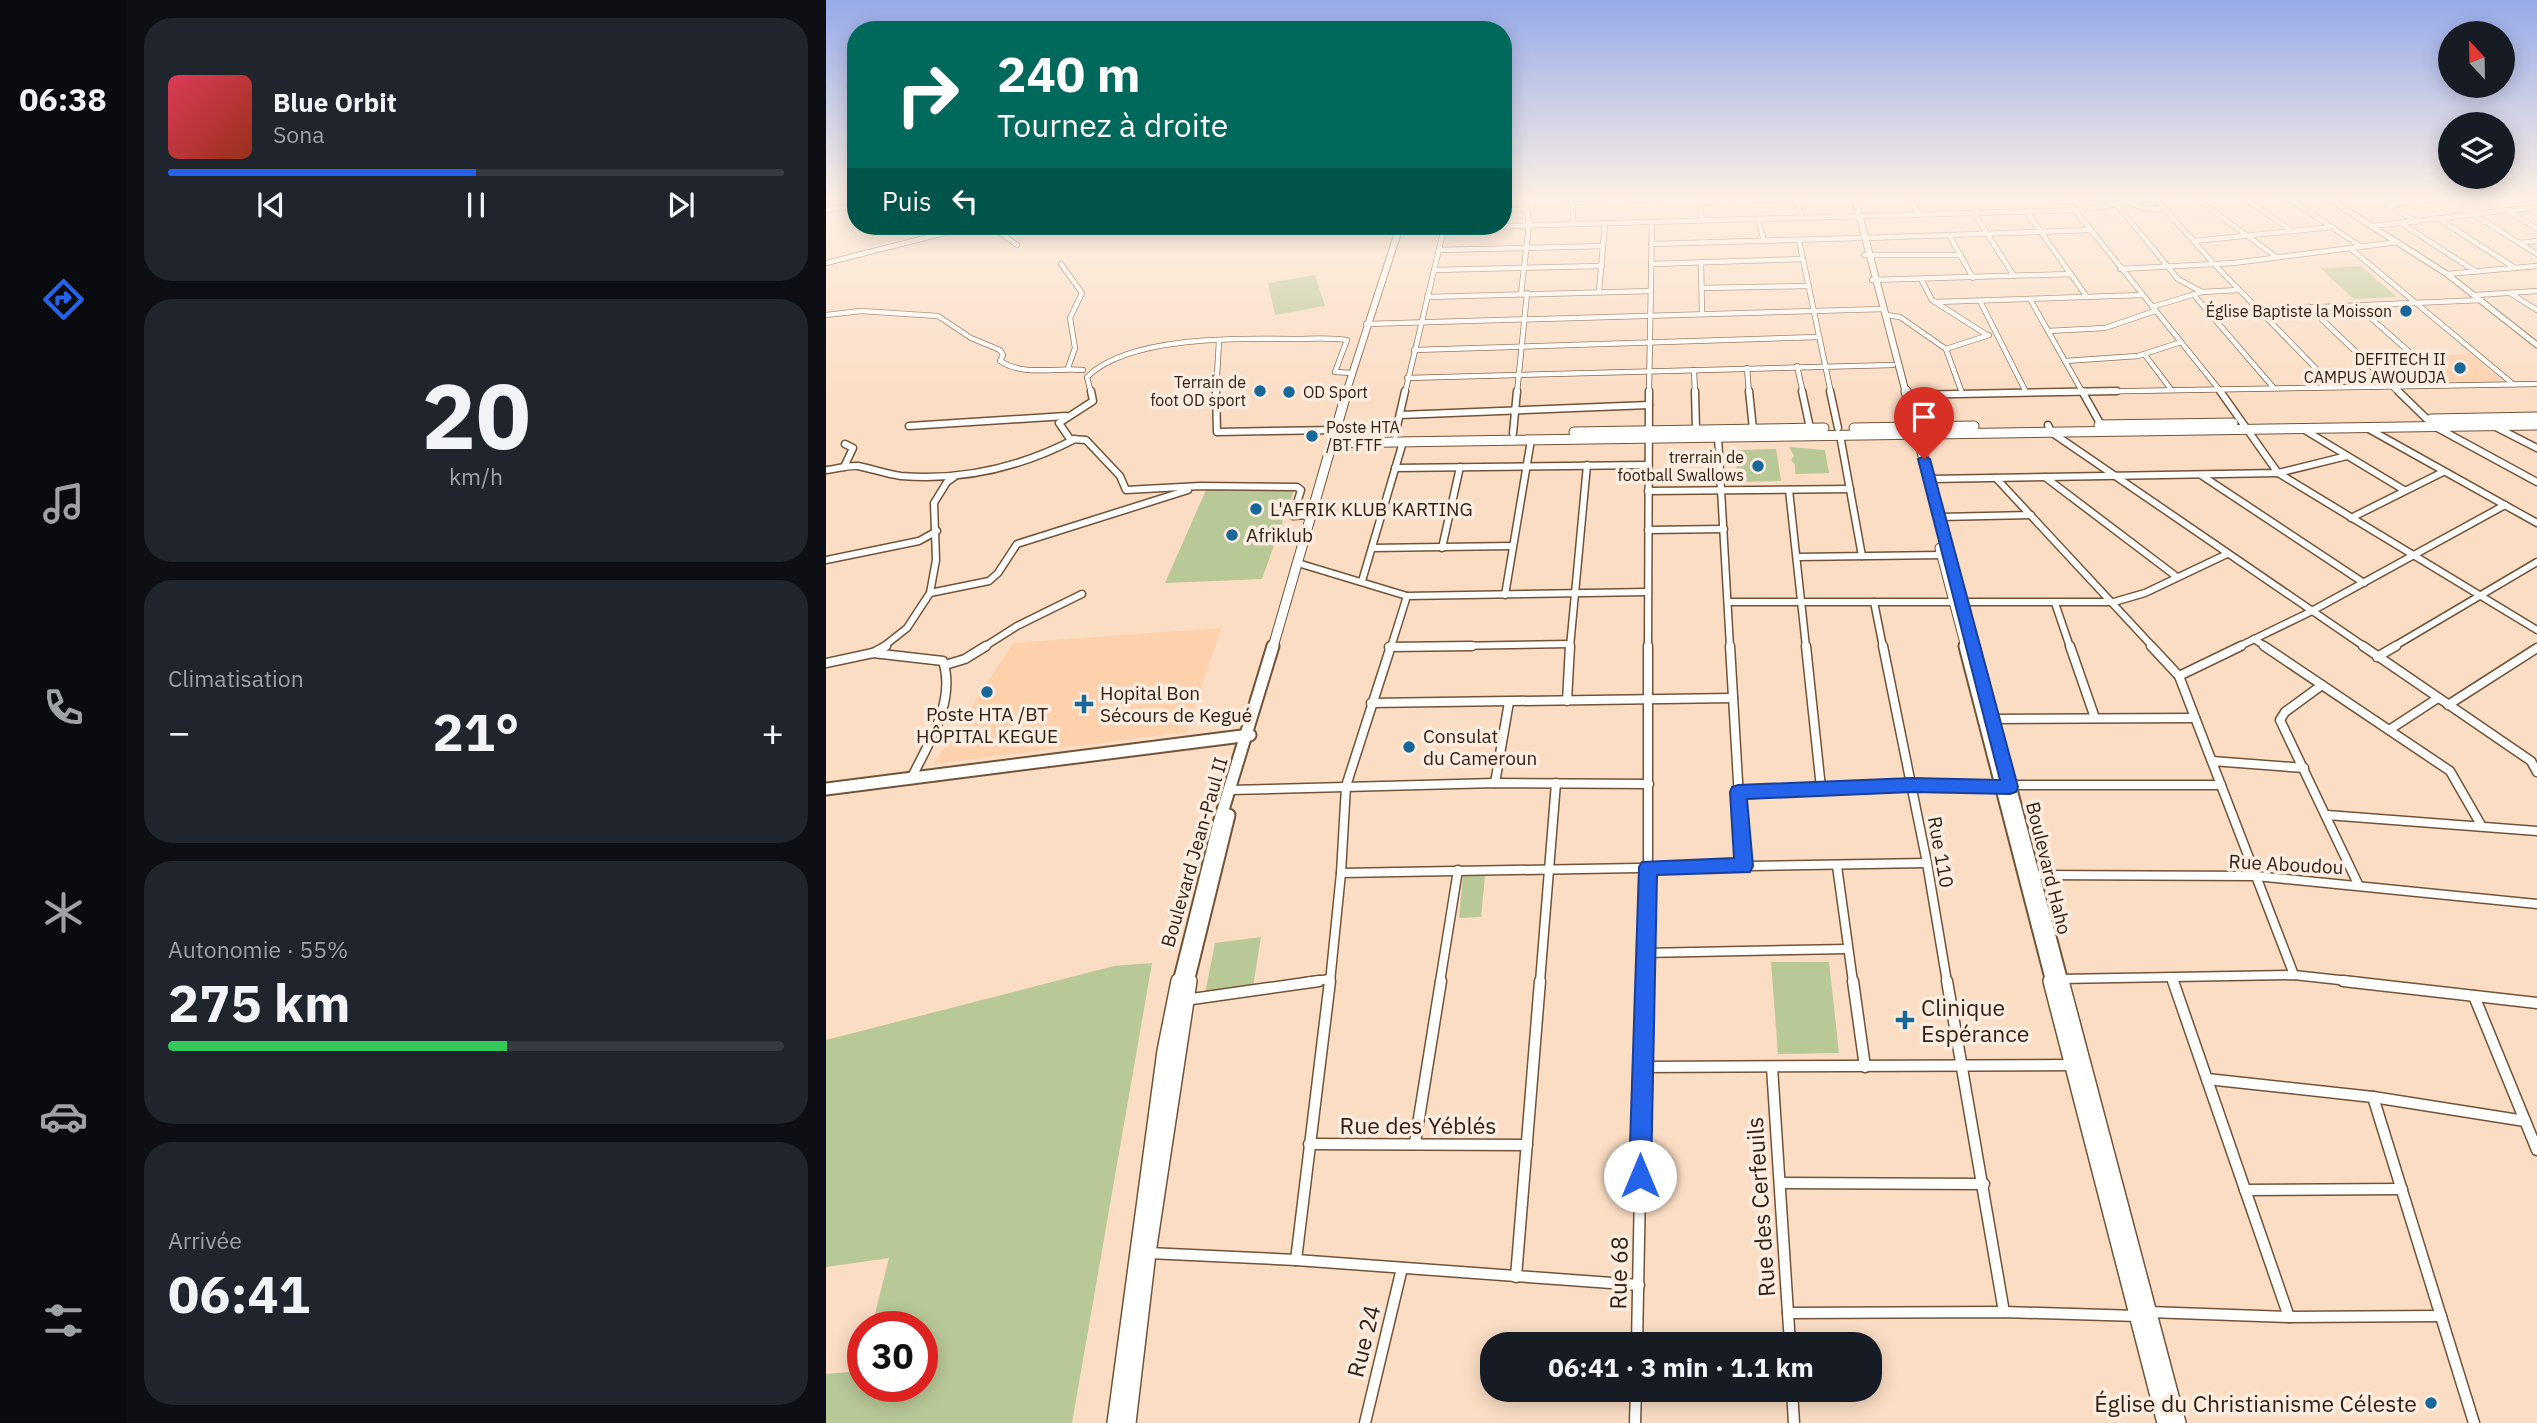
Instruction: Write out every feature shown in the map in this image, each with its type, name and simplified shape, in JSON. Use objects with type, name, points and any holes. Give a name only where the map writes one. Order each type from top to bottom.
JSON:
[{"type":"main road","name":"Boulevard Jean-Paul II","points":[[1115,1423],[1165,1051],[1184,957],[1301,564],[1352,373],[1389,265]]},
{"type":"main road","name":"Boulevard Haho","points":[[1870,265],[1907,394],[1942,555],[1993,719],[2005,787],[2060,979],[2078,1065]]},
{"type":"main road","name":"Boulevard Haho","points":[[1883,311],[1893,365],[1930,479],[2005,787],[2144,1314],[2179,1423]]},
{"type":"main road","name":"Boulevard Jean-Paul II","points":[[1250,735],[1310,515],[1368,324]]},
{"type":"main road","points":[[1335,436],[1513,433],[1718,437],[1839,432],[2246,426],[2537,418]]},
{"type":"main road","points":[[2050,429],[2101,425],[2302,428],[2537,425]]},
{"type":"main road","points":[[1335,436],[1403,442],[1531,440],[1649,435],[1696,430],[1810,428],[1839,432]]},
{"type":"main road","points":[[826,789],[1250,735]]},
{"type":"main road","name":"Boulevard Jean-Paul II","points":[[1128,1423],[1148,1253],[1184,1000],[1233,790]]},
{"type":"main road","name":"Boulevard Haho","points":[[2144,1314],[2165,1423]]},
{"type":"street","points":[[1062,265],[1074,278],[1082,293],[1070,318],[1075,348],[1068,368]]},
{"type":"street","points":[[1395,435],[1435,265]]},
{"type":"street","name":"Rue 68","points":[[1637,1332],[1641,1067],[1648,867],[1651,265]]},
{"type":"street","points":[[1701,265],[1702,313]]},
{"type":"street","points":[[1804,265],[1862,556]]},
{"type":"street","points":[[1966,265],[1973,278]]},
{"type":"street","points":[[2007,265],[2014,276]]},
{"type":"street","points":[[2065,265],[2087,297]]},
{"type":"street","points":[[2117,265],[2218,388],[2278,473],[2537,629]]},
{"type":"street","points":[[2120,269],[2205,265]]},
{"type":"street","points":[[2215,265],[2334,387]]},
{"type":"street","points":[[2371,265],[2514,384]]},
{"type":"street","points":[[2434,265],[2476,295],[2537,345]]},
{"type":"street","points":[[2466,265],[2476,272]]},
{"type":"street","points":[[2511,265],[2515,268]]},
{"type":"street","points":[[1434,270],[1602,266],[1599,291]]},
{"type":"street","points":[[2447,274],[2537,266]]},
{"type":"street","points":[[2168,267],[2178,279],[2202,292]]},
{"type":"street","points":[[1513,433],[1524,320],[1524,268]]},
{"type":"street","points":[[1874,280],[2071,274]]},
{"type":"street","points":[[1921,279],[1935,302],[1987,335]]},
{"type":"street","points":[[1702,288],[1809,286]]},
{"type":"street","points":[[1427,297],[1651,290]]},
{"type":"street","points":[[2048,331],[2099,329],[2193,294],[2239,290]]},
{"type":"street","points":[[2476,295],[2537,291]]},
{"type":"street","points":[[2510,293],[2537,310]]},
{"type":"street","points":[[2193,294],[2273,387]]},
{"type":"street","points":[[1935,302],[2142,296]]},
{"type":"street","points":[[2030,299],[2101,425]]},
{"type":"street","points":[[2209,312],[2482,300]]},
{"type":"street","points":[[1980,301],[2026,392]]},
{"type":"street","points":[[2356,305],[2447,386]]},
{"type":"street","points":[[2309,307],[2434,426],[2537,482]]},
{"type":"street","points":[[1368,324],[1814,310],[1883,311],[1900,317],[1946,349],[1962,393]]},
{"type":"street","points":[[826,315],[861,311],[938,316],[971,338],[1000,350],[1003,355],[1000,361],[1004,365],[1038,370],[1083,370]]},
{"type":"street","points":[[1946,349],[1995,333]]},
{"type":"street","points":[[1414,350],[1819,337]]},
{"type":"street","points":[[1310,515],[1293,516],[1301,490],[1297,487],[1200,486],[1123,489],[1120,476],[1086,440],[1070,439],[1059,425],[1060,421],[1093,401],[1087,377],[1112,360],[1175,342],[1347,340],[1335,372],[1352,373]]},
{"type":"street","points":[[1220,341],[1215,373],[1218,394],[1217,432],[1335,436]]},
{"type":"street","points":[[2065,360],[2145,355],[2181,342]]},
{"type":"street","points":[[2145,355],[2170,388]]},
{"type":"street","points":[[1408,378],[1893,365]]},
{"type":"street","points":[[1797,366],[1810,428]]},
{"type":"street","points":[[1747,368],[1753,429]]},
{"type":"street","points":[[1694,370],[1696,430]]},
{"type":"street","points":[[1907,394],[2537,384]]},
{"type":"street","points":[[1400,415],[1649,405]]},
{"type":"street","points":[[909,426],[1067,416]]},
{"type":"street","points":[[2493,426],[2537,448]]},
{"type":"street","points":[[2366,427],[2537,523]]},
{"type":"street","points":[[2302,428],[2404,490]]},
{"type":"street","points":[[2050,429],[2310,612],[2534,759],[2537,772]]},
{"type":"street","points":[[1718,437],[1744,866]]},
{"type":"street","points":[[826,470],[857,466],[878,473],[903,476],[954,477],[1002,468],[1050,452],[1075,439]]},
{"type":"street","points":[[1505,595],[1531,440]]},
{"type":"street","points":[[1363,581],[1403,442]]},
{"type":"street","points":[[844,467],[853,448],[845,444]]},
{"type":"street","points":[[1930,479],[2278,473],[2347,456]]},
{"type":"street","points":[[1395,468],[1648,465]]},
{"type":"street","points":[[1567,701],[1587,466]]},
{"type":"street","points":[[1442,548],[1460,467]]},
{"type":"street","points":[[2351,518],[2443,471]]},
{"type":"street","points":[[2200,474],[2364,583]]},
{"type":"street","points":[[826,663],[873,653],[893,643],[916,618],[937,575],[934,503],[947,482],[954,477]]},
{"type":"street","points":[[2044,477],[2177,576]]},
{"type":"street","points":[[1996,478],[2114,602],[2179,676],[2294,975]]},
{"type":"street","points":[[930,593],[948,586],[984,584],[996,575],[1007,553],[1017,544],[1200,486]]},
{"type":"street","points":[[1648,491],[1850,489]]},
{"type":"street","points":[[1131,490],[1134,505]]},
{"type":"street","points":[[1789,490],[1821,788]]},
{"type":"street","points":[[2179,676],[2310,612],[2505,505]]},
{"type":"street","points":[[1940,517],[2031,514]]},
{"type":"street","points":[[1648,530],[1724,529]]},
{"type":"street","points":[[826,560],[919,541],[937,531]]},
{"type":"street","points":[[1372,548],[1512,546]]},
{"type":"street","points":[[1729,602],[2114,602],[2145,593],[2227,554]]},
{"type":"street","points":[[1797,557],[1942,555]]},
{"type":"street","points":[[2377,657],[2537,562]]},
{"type":"street","points":[[1301,564],[1407,596],[1648,592]]},
{"type":"street","points":[[945,665],[966,661],[1010,629],[1051,612],[1082,594]]},
{"type":"street","points":[[1296,1260],[1330,979],[1341,873],[1346,786],[1407,596]]},
{"type":"street","name":"Rue 110","points":[[1874,602],[1927,863],[2004,1312]]},
{"type":"street","points":[[2055,603],[2095,718]]},
{"type":"street","points":[[2254,639],[2450,771],[2482,825]]},
{"type":"street","points":[[893,643],[894,654]]},
{"type":"street","points":[[1389,647],[1570,644]]},
{"type":"street","points":[[2448,705],[2537,648]]},
{"type":"street","points":[[873,653],[934,658],[943,661],[945,665],[947,692],[912,778]]},
{"type":"street","points":[[2322,685],[2281,715],[2280,720],[2358,884]]},
{"type":"street","points":[[1371,703],[1733,698]]},
{"type":"street","points":[[2389,730],[2438,698]]},
{"type":"street","points":[[1495,783],[1509,702]]},
{"type":"street","points":[[1993,719],[2195,718]]},
{"type":"street","points":[[2212,761],[2304,768]]},
{"type":"street","points":[[1233,790],[1495,783],[1648,784]]},
{"type":"street","points":[[1516,1277],[1556,783]]},
{"type":"street","points":[[1738,792],[1912,785],[2221,785]]},
{"type":"street","points":[[2327,816],[2537,831]]},
{"type":"street","points":[[1341,873],[1927,863]]},
{"type":"street","points":[[1836,866],[1865,1067]]},
{"type":"street","points":[[1415,1143],[1458,870]]},
{"type":"street","name":"Rue Aboudou","points":[[2032,875],[2256,876],[2358,884],[2537,904]]},
{"type":"street","points":[[1644,953],[1848,949]]},
{"type":"street","points":[[2060,979],[2294,975],[2537,1003]]},
{"type":"street","points":[[2172,978],[2289,1317]]},
{"type":"street","points":[[1184,1000],[1330,979]]},
{"type":"street","points":[[2474,996],[2537,1150]]},
{"type":"street","points":[[1641,1067],[2078,1065]]},
{"type":"street","name":"Rue des Cerfeuils","points":[[1772,1067],[1789,1332]]},
{"type":"street","points":[[2207,1079],[2373,1097],[2525,1121]]},
{"type":"street","points":[[2373,1097],[2474,1423]]},
{"type":"street","name":"Rue des Yéblés","points":[[1308,1144],[1527,1145]]},
{"type":"street","points":[[1781,1183],[1984,1184]]},
{"type":"street","points":[[2245,1190],[2402,1189]]},
{"type":"street","points":[[1148,1253],[1296,1260],[1639,1285]]},
{"type":"street","name":"Rue 24","points":[[1365,1423],[1402,1268]]},
{"type":"street","points":[[1788,1313],[2441,1316]]},
{"type":"street","points":[[1635,1423],[1636,1402]]},
{"type":"street","points":[[1793,1402],[1794,1423]]},
{"type":"shaded area","name":"DEFITECH II CAMPUS AWOUDJA","points":[[2471,354],[2502,381],[2447,383],[2418,356]]},
{"type":"shaded area","name":"Hopital Bon Sécours de Kegué","points":[[1221,628],[1186,732],[934,764],[1013,643]]},
{"type":"green space","points":[[2361,266],[2397,297],[2354,299],[2320,268]]},
{"type":"green space","points":[[1315,275],[1325,306],[1275,315],[1268,283]]},
{"type":"green space","points":[[1789,447],[1825,450],[1829,473],[1795,474],[1795,465],[1791,460],[1794,456]]},
{"type":"green space","name":"trerrain de football Swallows","points":[[1776,449],[1781,481],[1738,482],[1735,450]]},
{"type":"green space","name":"Afriklub","points":[[1295,487],[1262,579],[1165,583],[1206,490]]},
{"type":"green space","points":[[1463,876],[1485,876],[1481,917],[1459,918]]},
{"type":"green space","points":[[1261,937],[1253,987],[1205,994],[1215,943]]},
{"type":"green space","points":[[1771,962],[1829,962],[1839,1053],[1778,1054]]},
{"type":"green space","points":[[1152,963],[1072,1423],[826,1423],[826,1374],[847,1372],[847,1402],[938,1402],[938,1311],[876,1311],[889,1258],[826,1267],[826,1040],[1114,966]]},
{"type":"place","name":"Église Baptiste la Moisson","points":[[2406,311]]},
{"type":"place","name":"DEFITECH II CAMPUS AWOUDJA","points":[[2460,368]]},
{"type":"place","name":"Terrain de foot OD sport","points":[[1260,391]]},
{"type":"place","name":"OD Sport","points":[[1289,392]]},
{"type":"place","name":"Poste HTA /BT FTF","points":[[1312,436]]},
{"type":"place","name":"trerrain de football Swallows","points":[[1758,466]]},
{"type":"place","name":"L'AFRIK KLUB KARTING","points":[[1256,509]]},
{"type":"place","name":"Afriklub","points":[[1232,535]]},
{"type":"place","name":"Poste HTA /BT HÔPITAL KEGUE","points":[[987,692]]},
{"type":"place","name":"Hopital Bon Sécours de Kegué","points":[[1084,704]]},
{"type":"place","name":"Consulat du Cameroun","points":[[1409,747]]},
{"type":"place","name":"Clinique Espérance","points":[[1905,1020]]},
{"type":"place","name":"Église du Christianisme Céleste","points":[[2431,1403]]},
{"type":"route","points":[[1640,1176],[1648,867],[1744,866],[1738,792],[1912,785],[2010,787],[1924,459]]}]
